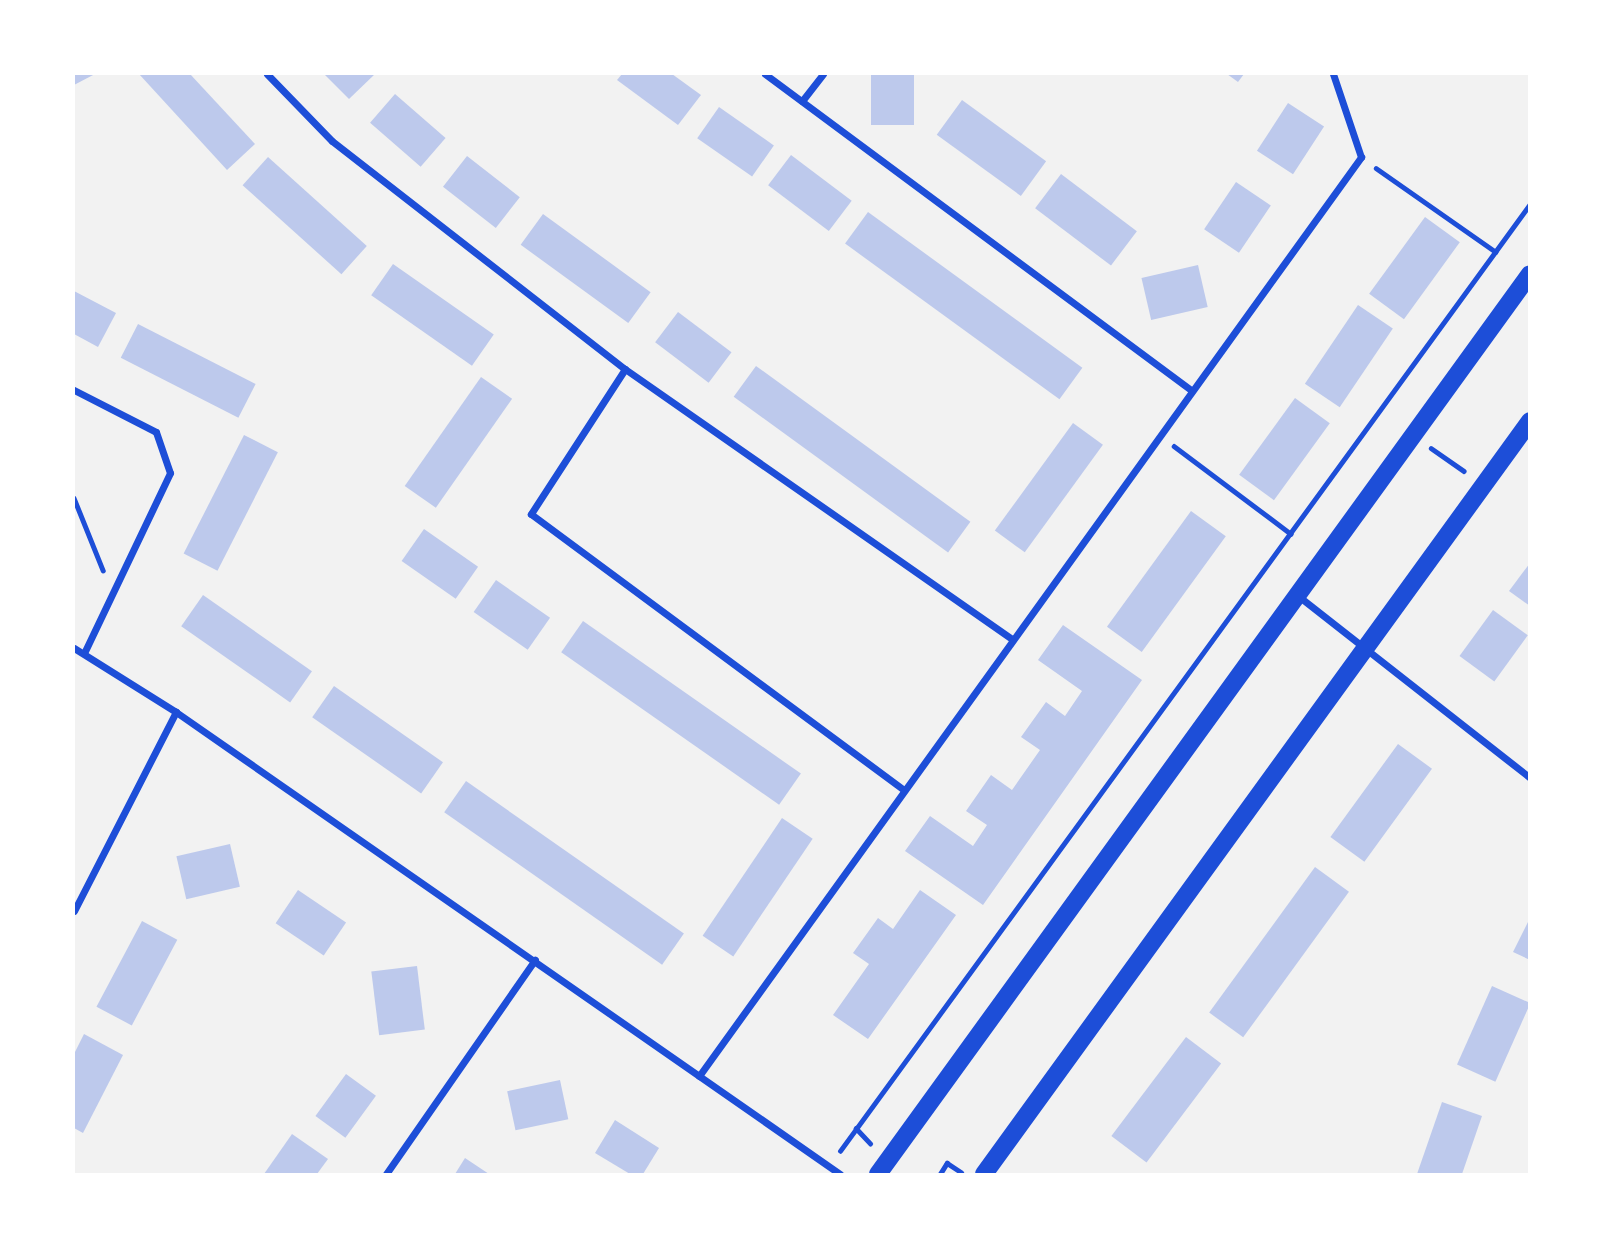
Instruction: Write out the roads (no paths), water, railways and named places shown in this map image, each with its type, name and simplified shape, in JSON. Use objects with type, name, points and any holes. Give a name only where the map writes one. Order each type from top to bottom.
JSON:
[{"type":"main road","points":[[878,1174],[1530,274]]},
{"type":"main road","points":[[984,1174],[1530,421]]},
{"type":"street","points":[[267,74],[332,141],[625,369],[1012,639]]},
{"type":"street","points":[[765,74],[1191,390]]},
{"type":"street","points":[[803,101],[823,74]]},
{"type":"street","points":[[699,1076],[1361,157],[1333,74]]},
{"type":"street","points":[[625,369],[531,514],[904,790]]},
{"type":"street","points":[[74,390],[156,432],[170,473],[115,596],[84,653]]},
{"type":"street","points":[[1297,595],[1530,778]]},
{"type":"street","points":[[74,648],[176,712],[839,1174]]},
{"type":"street","points":[[74,911],[176,712]]},
{"type":"street","points":[[386,1174],[535,960]]}]
